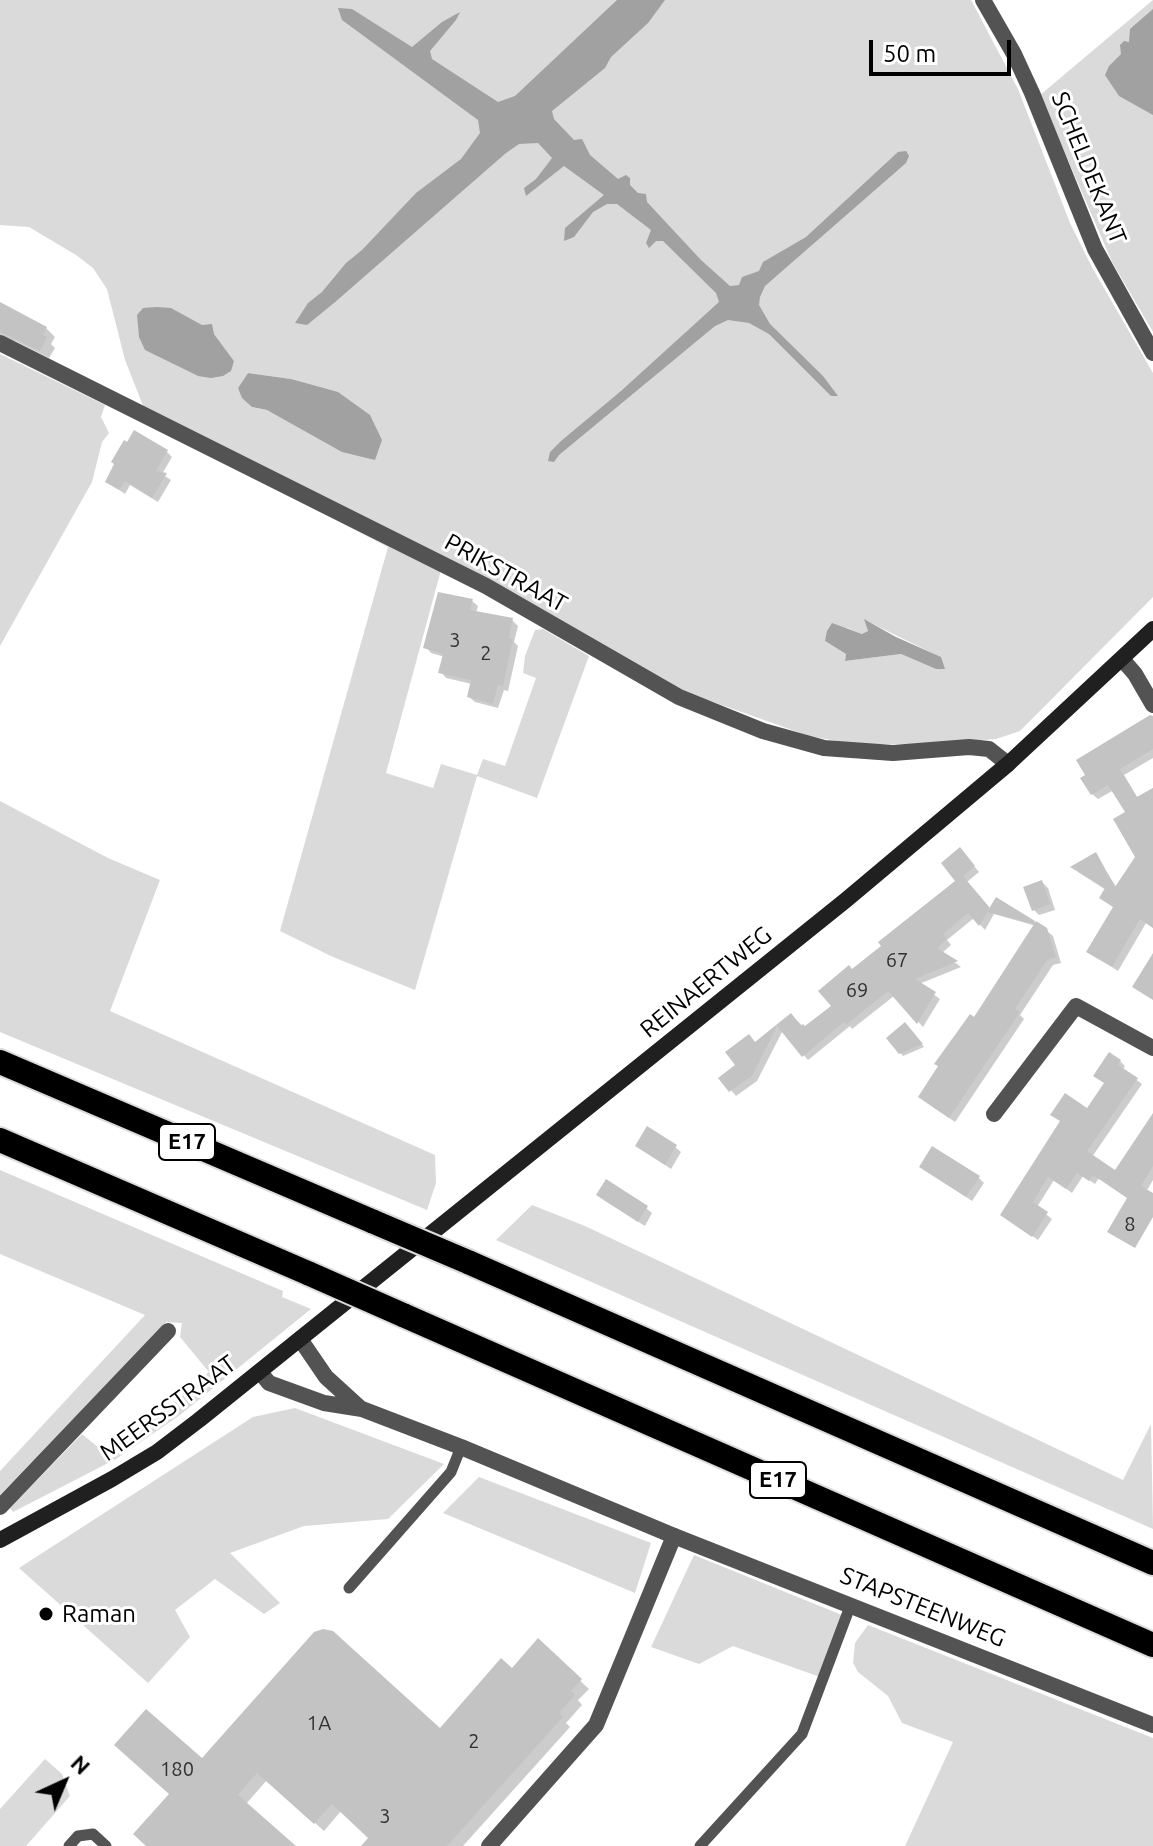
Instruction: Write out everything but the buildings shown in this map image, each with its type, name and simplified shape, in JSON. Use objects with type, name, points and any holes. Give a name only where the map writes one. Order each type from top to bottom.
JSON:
[{"type":"highway","name":"E17","points":[[0,1062],[468,1262],[1153,1563]]},
{"type":"highway","name":"E17","points":[[0,1140],[1153,1645]]},
{"type":"main road","name":"REINAERTWEG","points":[[277,1358],[778,955],[1008,764],[1153,629]]},
{"type":"main road","name":"MEERSSTRAAT","points":[[0,1540],[157,1452],[277,1358]]},
{"type":"street","name":"SCHELDEKANT","points":[[983,0],[1026,80],[1095,249],[1153,353]]},
{"type":"street","name":"PRIKSTRAAT","points":[[0,343],[486,586],[679,697],[763,731],[824,748],[893,753],[969,747],[989,749],[1008,764]]},
{"type":"street","points":[[1122,659],[1153,705]]},
{"type":"street","points":[[994,1114],[1076,1006],[1153,1048]]},
{"type":"street","name":"MEERSSTRAAT","points":[[0,1507],[168,1331]]},
{"type":"street","name":"STAPSTEENWEG","points":[[300,1339],[326,1377],[362,1409]]},
{"type":"street","name":"STAPSTEENWEG","points":[[260,1372],[269,1383],[324,1403],[362,1409],[461,1447],[674,1536],[1153,1725]]},
{"type":"street","points":[[489,1846],[596,1725],[674,1536]]},
{"type":"lane","points":[[349,1588],[451,1472],[461,1447]]},
{"type":"lane","points":[[700,1846],[802,1734],[851,1604]]},
{"type":"lane","points":[[69,1846],[78,1836],[93,1834],[106,1846]]},
{"type":"shaded area","points":[[0,0],[971,0],[1018,89],[1070,223],[1153,373],[1153,597],[1020,731],[996,739],[926,744],[854,744],[809,736],[688,693],[448,558],[441,570],[386,773],[433,788],[441,764],[477,775],[483,759],[505,766],[536,678],[523,673],[525,656],[535,630],[543,629],[589,656],[537,798],[477,776],[415,990],[333,957],[280,931],[388,547],[151,426],[125,360],[107,289],[93,268],[29,227],[0,225]],"holes":[[[171,308],[214,334],[234,361],[198,376],[146,350]],[[248,373],[306,384],[267,410],[252,407],[238,388]],[[865,620],[934,654],[936,669],[901,654],[845,661],[846,654],[825,641],[847,628],[862,634],[868,632]]]},
{"type":"shaded area","points":[[617,0],[665,0],[648,23],[611,57],[605,68],[552,111],[554,119],[574,140],[582,139],[590,155],[618,179],[626,175],[630,178],[630,185],[638,193],[646,194],[647,202],[730,286],[739,285],[742,277],[759,271],[763,262],[806,237],[898,152],[906,151],[909,156],[906,163],[765,286],[760,297],[759,305],[770,324],[823,376],[838,396],[831,396],[769,334],[749,323],[728,320],[715,326],[554,462],[548,461],[550,452],[561,441],[719,302],[716,293],[663,241],[656,241],[649,248],[646,243],[651,230],[617,204],[607,204],[593,212],[574,237],[564,241],[565,228],[604,195],[564,166],[526,196],[524,188],[536,179],[552,158],[538,143],[519,144],[506,153],[307,325],[295,323],[308,303],[322,292],[346,263],[416,193],[461,159],[480,133],[478,120],[342,20],[338,8],[352,9],[412,47],[442,22],[460,12],[430,51],[432,59],[498,102],[515,96]]},
{"type":"shaded area","points":[[1153,0],[1153,332],[1112,262],[1040,95]]},
{"type":"shaded area","points":[[1153,9],[1153,115],[1119,96],[1105,75],[1121,54],[1120,45],[1124,41],[1129,42],[1130,29]]},
{"type":"shaded area","points":[[143,308],[171,308],[202,325],[212,324],[214,334],[234,361],[231,371],[211,378],[198,376],[145,350],[139,337],[137,315]]},
{"type":"shaded area","points":[[0,354],[105,405],[101,417],[109,433],[102,442],[92,482],[0,646]]},
{"type":"shaded area","points":[[248,373],[291,379],[338,392],[370,415],[382,440],[375,460],[342,452],[267,410],[252,407],[242,398],[238,388]]},
{"type":"shaded area","points":[[864,619],[941,657],[945,669],[936,669],[901,654],[845,661],[846,654],[825,641],[827,631],[832,623],[862,634],[868,631]]},
{"type":"shaded area","points":[[0,801],[108,858],[160,880],[110,1011],[435,1155],[436,1183],[427,1210],[0,1032]]},
{"type":"shaded area","points":[[0,1170],[283,1291],[282,1297],[311,1309],[180,1415],[116,1459],[13,1512],[10,1508],[82,1434],[105,1453],[163,1413],[209,1372],[180,1337],[182,1323],[166,1322],[0,1495],[0,1471],[145,1315],[0,1254]]},
{"type":"shaded area","points":[[532,1205],[585,1226],[1123,1480],[1151,1424],[1153,1529],[496,1240]]},
{"type":"shaded area","points":[[295,1408],[444,1464],[388,1519],[304,1526],[230,1553],[280,1603],[264,1614],[215,1579],[175,1610],[190,1637],[148,1683],[19,1568],[253,1417]]},
{"type":"shaded area","points":[[479,1477],[651,1543],[635,1593],[443,1513]]},
{"type":"shaded area","points":[[694,1555],[842,1615],[820,1677],[733,1646],[699,1664],[651,1647]]},
{"type":"shaded area","points":[[868,1625],[1153,1738],[1153,1846],[905,1846],[953,1742],[902,1723],[888,1696],[858,1672],[853,1663],[855,1643]]},
{"type":"shaded area","points":[[45,1759],[62,1774],[70,1796],[26,1846],[0,1846],[0,1809]]},
{"type":"place","name":"Raman","points":[[46,1614]]}]
